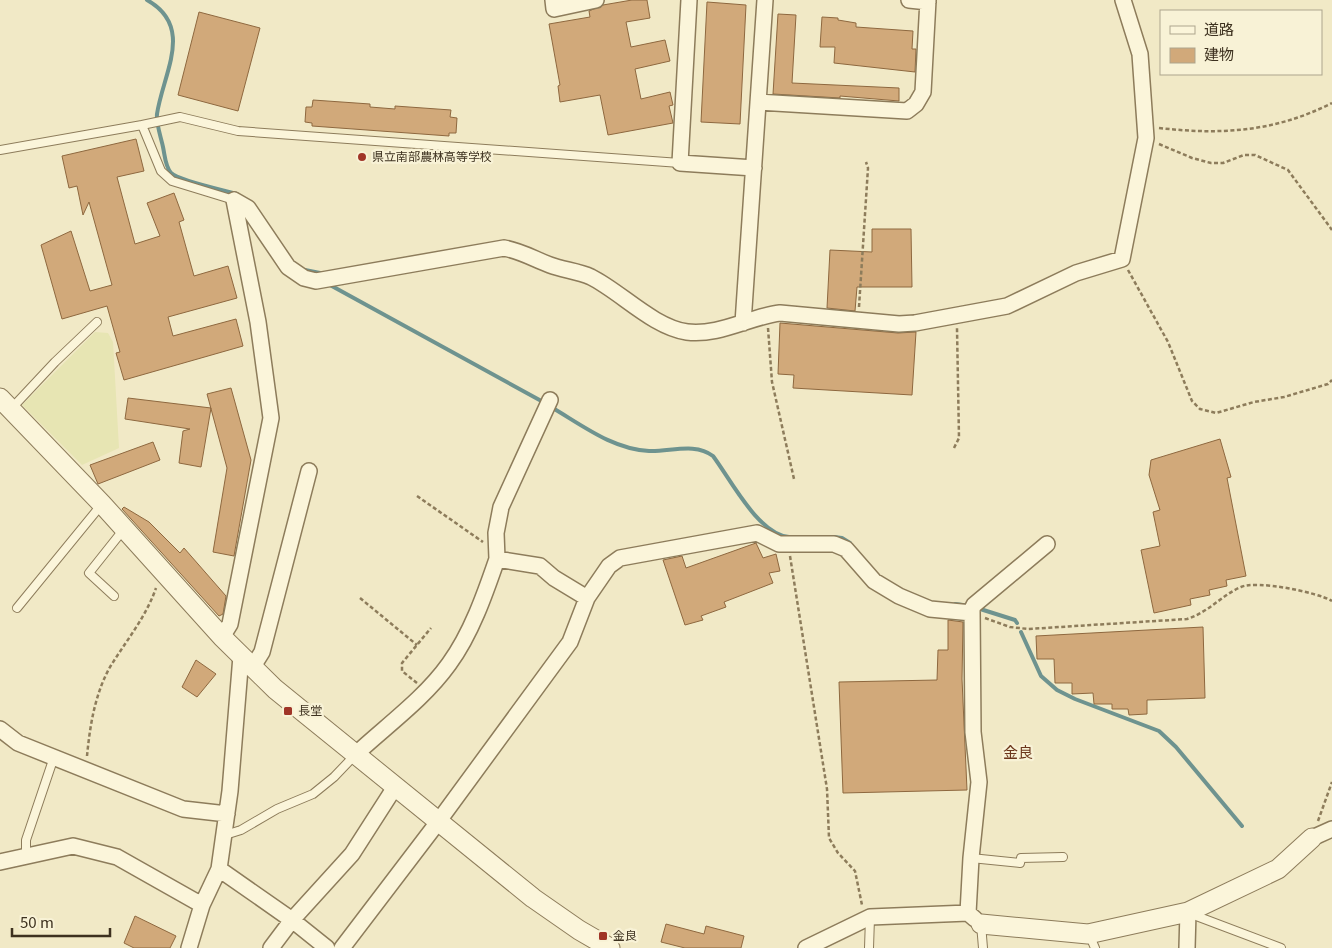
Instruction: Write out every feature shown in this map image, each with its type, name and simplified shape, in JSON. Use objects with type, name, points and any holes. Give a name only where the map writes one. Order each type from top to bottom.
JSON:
[{"type":"street","points":[[553,0],[554,9],[596,0]]},
{"type":"street","points":[[689,0],[680,163],[754,168]]},
{"type":"street","points":[[743,323],[765,0]]},
{"type":"street","points":[[758,102],[908,111],[916,104],[923,92],[928,1],[909,0]]},
{"type":"street","points":[[234,200],[248,208],[288,267],[304,278],[316,281],[504,248],[521,251],[550,265],[590,277],[666,325],[686,332],[712,331],[780,313],[899,324],[957,316],[1008,306],[1076,273],[1122,259],[1145,132],[1140,54],[1123,0]]},
{"type":"street","points":[[222,637],[230,624],[271,418],[258,322],[234,200]]},
{"type":"street","points":[[5,404],[102,504],[222,637],[247,662],[355,755],[533,898],[579,930],[610,948]]},
{"type":"street","points":[[355,755],[425,691],[450,664],[460,646],[483,598],[496,556],[496,533],[500,507],[547,406]]},
{"type":"street","points":[[189,948],[202,905],[219,869],[247,662],[262,652],[309,471]]},
{"type":"street","points":[[342,948],[438,822],[570,642],[587,598],[610,566],[620,558],[757,533],[779,544],[834,544],[846,549],[874,581],[899,596],[930,609],[973,609],[1047,544]]},
{"type":"street","points":[[496,556],[540,566],[554,578],[587,598]]},
{"type":"street","points":[[973,609],[973,732],[979,782],[971,858],[975,918]]},
{"type":"street","points":[[0,729],[18,743],[183,809],[227,814]]},
{"type":"street","points":[[270,948],[292,920],[352,854],[395,787]]},
{"type":"street","points":[[806,948],[868,918],[975,918],[1092,941],[1188,912],[1278,869],[1312,838],[1332,829]]},
{"type":"street","points":[[0,862],[26,858],[73,846],[116,857],[202,905]]},
{"type":"street","points":[[219,869],[292,920],[327,948]]},
{"type":"street","points":[[1187,948],[1188,912]]},
{"type":"lane","points":[[0,150],[142,125],[180,116],[238,131],[680,163]]},
{"type":"lane","points":[[142,125],[161,171],[172,181],[234,200]]},
{"type":"lane","points":[[5,404],[55,362],[98,322]]},
{"type":"lane","points":[[17,608],[102,504]]},
{"type":"lane","points":[[114,596],[89,573],[124,528]]},
{"type":"lane","points":[[225,835],[241,830],[277,809],[313,794],[334,777],[355,755]]},
{"type":"lane","points":[[26,858],[26,840],[54,757]]},
{"type":"lane","points":[[971,858],[1020,862],[1021,858],[1063,857]]},
{"type":"lane","points":[[1188,912],[1280,948]]},
{"type":"lane","points":[[868,918],[869,948]]},
{"type":"lane","points":[[975,918],[983,948]]},
{"type":"path","points":[[1145,132],[1216,133],[1244,130],[1291,121],[1332,103]]},
{"type":"path","points":[[1145,132],[1192,158],[1211,163],[1222,163],[1244,155],[1255,155],[1288,170],[1332,230]]},
{"type":"path","points":[[858,321],[868,168],[866,162]]},
{"type":"path","points":[[1122,259],[1168,342],[1192,401],[1200,409],[1216,413],[1328,384],[1332,380]]},
{"type":"path","points":[[767,315],[772,382],[794,479]]},
{"type":"path","points":[[954,448],[958,438],[957,316]]},
{"type":"path","points":[[417,496],[474,534],[496,556]]},
{"type":"path","points":[[788,544],[826,789],[829,838],[838,853],[855,871],[868,918]]},
{"type":"path","points":[[86,770],[89,730],[102,683],[151,604],[165,573]]},
{"type":"path","points":[[973,609],[1010,627],[1028,628],[1187,620],[1203,614],[1241,587],[1262,584],[1332,601]]},
{"type":"path","points":[[360,598],[417,644]]},
{"type":"path","points":[[425,691],[402,671],[402,663],[431,628]]},
{"type":"path","points":[[1312,838],[1332,782]]},
{"type":"shaded area","points":[[95,332],[108,333],[113,342],[119,448],[82,465],[22,405]]},
{"type":"building","points":[[632,0],[647,0],[650,18],[626,22],[631,47],[665,40],[670,61],[635,69],[641,99],[670,92],[673,105],[669,106],[673,123],[608,135],[600,95],[560,102],[558,86],[560,85],[549,24],[590,17],[589,11],[603,5]]},
{"type":"building","points":[[707,2],[746,5],[740,124],[701,122]]},
{"type":"building","points":[[199,12],[260,28],[238,111],[178,95]]},
{"type":"building","points":[[778,14],[796,15],[792,83],[899,88],[899,101],[840,96],[840,98],[773,94]]},
{"type":"building","points":[[822,17],[838,18],[838,20],[856,23],[856,27],[913,31],[912,49],[916,49],[915,72],[834,63],[835,47],[820,47]]},
{"type":"building","points":[[313,100],[370,104],[370,107],[395,109],[395,106],[451,110],[450,117],[457,118],[456,133],[449,133],[449,136],[312,126],[312,123],[305,122],[306,107],[312,107]]},
{"type":"building","points":[[136,139],[144,171],[117,177],[135,244],[160,236],[147,203],[174,193],[184,220],[179,222],[194,276],[228,266],[237,298],[168,317],[173,336],[236,319],[243,346],[124,380],[116,353],[120,352],[107,306],[62,319],[41,245],[71,231],[90,291],[112,285],[89,202],[83,215],[77,186],[69,188],[62,156]]},
{"type":"building","points":[[872,229],[911,229],[912,287],[857,287],[855,311],[827,308],[830,250],[872,252]]},
{"type":"building","points":[[780,323],[898,333],[916,332],[912,395],[793,388],[794,375],[778,374]]},
{"type":"building","points":[[231,388],[251,460],[234,556],[213,552],[227,468],[207,394]]},
{"type":"building","points":[[128,398],[211,408],[201,467],[179,463],[183,431],[190,429],[125,419]]},
{"type":"building","points":[[1220,439],[1231,477],[1227,478],[1246,576],[1226,580],[1227,586],[1209,590],[1210,595],[1190,599],[1191,605],[1154,613],[1141,550],[1160,546],[1153,512],[1160,510],[1149,475],[1151,460]]},
{"type":"building","points":[[153,442],[160,460],[98,484],[90,465]]},
{"type":"building","points":[[124,507],[149,522],[180,553],[184,548],[226,596],[223,614],[219,616],[122,509]]},
{"type":"building","points":[[756,543],[763,558],[776,554],[780,571],[769,573],[773,583],[724,602],[726,607],[701,616],[703,620],[685,625],[663,560],[682,556],[686,568]]},
{"type":"building","points":[[948,620],[963,622],[962,679],[967,790],[843,793],[839,682],[937,680],[938,650],[948,650]]},
{"type":"building","points":[[1203,627],[1205,698],[1147,700],[1147,714],[1129,715],[1128,709],[1112,709],[1112,704],[1094,704],[1093,693],[1072,694],[1072,683],[1055,683],[1054,659],[1037,659],[1036,636]]},
{"type":"building","points":[[196,660],[216,674],[197,697],[182,687]]},
{"type":"building","points":[[135,916],[176,936],[170,948],[134,948],[124,943]]},
{"type":"building","points":[[666,924],[704,934],[706,926],[744,936],[741,948],[685,948],[661,942]]},
{"type":"waterway","points":[[147,0],[161,11],[170,23],[173,37],[169,67],[157,114],[168,167],[171,173],[183,179],[237,194]]},
{"type":"waterway","points":[[305,270],[320,273]]},
{"type":"waterway","points":[[330,285],[545,403]]},
{"type":"waterway","points":[[551,407],[598,435],[622,446],[649,451],[698,449],[706,452],[713,456],[756,516],[778,534],[789,537]]},
{"type":"waterway","points":[[834,537],[842,538],[850,543]]},
{"type":"waterway","points":[[955,604],[971,606]]},
{"type":"waterway","points":[[977,608],[1015,620],[1017,623]]},
{"type":"waterway","points":[[1021,632],[1041,676],[1057,690],[1075,699],[1159,731],[1176,747],[1242,826]]},
{"type":"place","name":"県立南部農林高等学校","points":[[362,157]]},
{"type":"place","name":"長堂","points":[[288,711]]},
{"type":"place","name":"金良","points":[[603,936]]},
{"type":"district","name":"金良","points":[[1018,753]]}]
